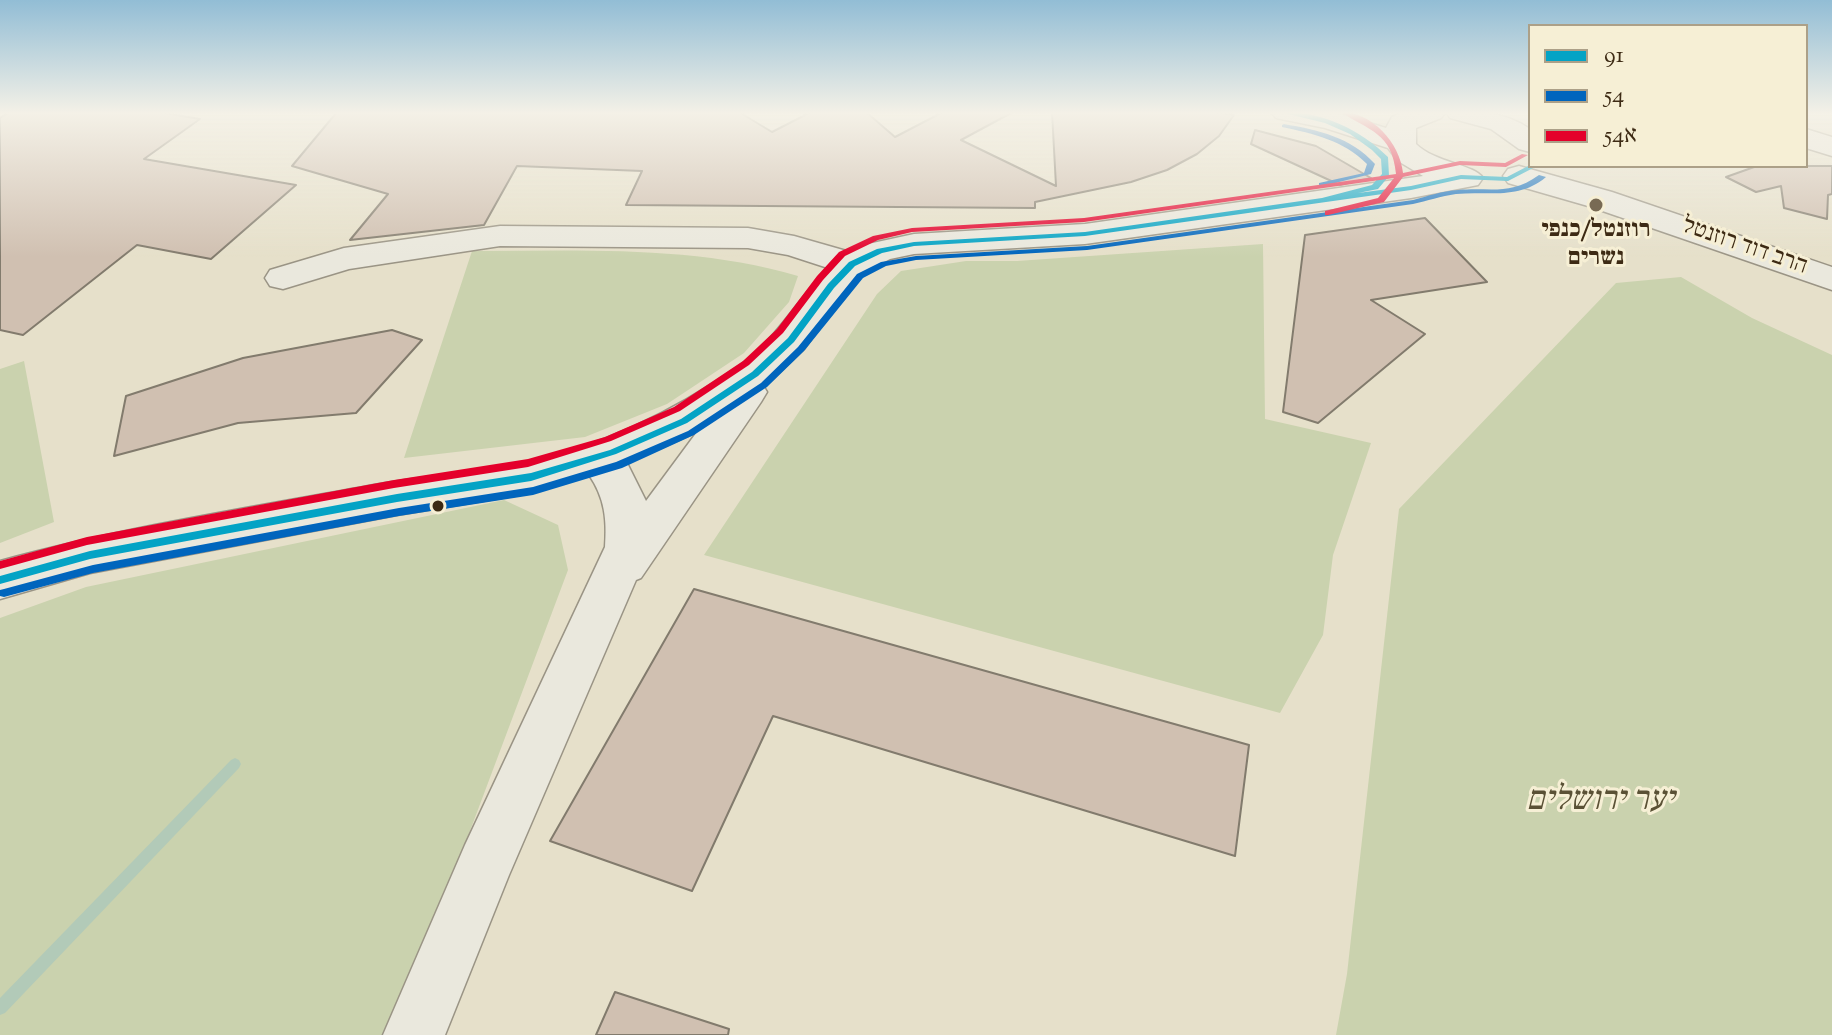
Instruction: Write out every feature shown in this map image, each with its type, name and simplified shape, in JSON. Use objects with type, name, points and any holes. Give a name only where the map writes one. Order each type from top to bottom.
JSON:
[{"type":"street","points":[[1375,187],[1386,174],[1385,160]]},
{"type":"street","points":[[1333,198],[1405,177],[1414,168],[1411,160]]},
{"type":"street","points":[[1427,160],[1460,177]]},
{"type":"street","name":"הרב דוד רוזנטל","points":[[1593,168],[1723,217],[1832,269]]},
{"type":"street","name":"הרב דוד רוזנטל","points":[[1460,177],[1495,181],[1526,171],[1832,279]]},
{"type":"street","points":[[0,580],[90,555],[397,498],[531,477],[599,457],[684,421],[711,405],[791,340],[831,286],[852,264],[880,251],[914,244],[1085,234],[1411,188],[1460,177]]},
{"type":"street","points":[[283,278],[344,259],[500,236],[748,238],[794,246],[852,264]]},
{"type":"street","points":[[615,580],[770,360]]},
{"type":"street","points":[[414,1035],[485,865],[628,547],[630,512],[621,485],[599,457]]},
{"type":"green space","points":[[1263,244],[1265,419],[1371,443],[1333,555],[1323,635],[1280,713],[704,555],[877,294],[901,271],[966,261],[1017,261]]},
{"type":"green space","points":[[472,251],[677,254],[758,266],[798,276],[789,302],[744,353],[667,404],[585,437],[404,458]]},
{"type":"green space","name":"יער ירושלים","points":[[1681,277],[1752,318],[1832,355],[1832,1035],[1336,1035],[1347,974],[1399,509],[1616,283]]},
{"type":"green space","points":[[24,361],[54,522],[0,543],[0,369]]},
{"type":"green space","points":[[504,500],[558,525],[568,570],[444,900],[383,1035],[0,1035],[0,618],[86,587]]},
{"type":"building","points":[[0,160],[152,160],[296,185],[211,259],[137,245],[23,335],[0,330]]},
{"type":"building","points":[[297,160],[1003,160],[1056,186],[1055,160],[1185,160],[1131,182],[1035,202],[1035,208],[626,205],[642,171],[517,166],[484,225],[350,240],[388,194],[292,166]]},
{"type":"building","points":[[1286,160],[1341,160],[1371,178],[1340,185]]},
{"type":"building","points":[[1832,166],[1832,194],[1828,195],[1827,219],[1784,208],[1781,186],[1756,192],[1726,177],[1751,168]]},
{"type":"building","points":[[1425,218],[1487,282],[1371,300],[1425,334],[1318,423],[1283,412],[1305,235]]},
{"type":"building","points":[[392,330],[422,340],[356,413],[238,423],[114,456],[126,396],[243,358]]},
{"type":"building","points":[[694,589],[1249,745],[1235,856],[773,716],[692,891],[550,841]]},
{"type":"building","points":[[615,992],[729,1029],[728,1035],[596,1035]]},
{"type":"waterway","points":[[0,1008],[235,764]]},
{"type":"transit line","name":"54","points":[[1322,185],[1367,174],[1371,164],[1367,160]]},
{"type":"transit line","name":"91","points":[[1325,199],[1375,187],[1386,174],[1385,160]]},
{"type":"transit line","name":"54א","points":[[1328,213],[1381,200],[1400,176],[1398,160]]},
{"type":"transit line","name":"54א","points":[[0,565],[87,541],[394,484],[528,463],[608,439],[677,409],[746,363],[780,331],[842,254],[876,238],[912,230],[1084,220],[1409,174],[1460,163],[1506,165],[1514,160]]},
{"type":"transit line","name":"91","points":[[0,580],[90,555],[397,498],[531,477],[613,452],[684,421],[755,374],[791,340],[831,286],[852,264],[880,251],[914,244],[1085,234],[1411,188],[1461,177],[1508,179],[1529,168]]},
{"type":"transit line","name":"54","points":[[4,593],[93,569],[399,512],[533,491],[619,465],[691,433],[764,385],[801,349],[860,276],[884,264],[916,258],[1087,248],[1413,202],[1451,193],[1511,191],[1542,177]]},
{"type":"place","name":"רוזנטל/כנפי נשרים","points":[[1596,205]]}]
